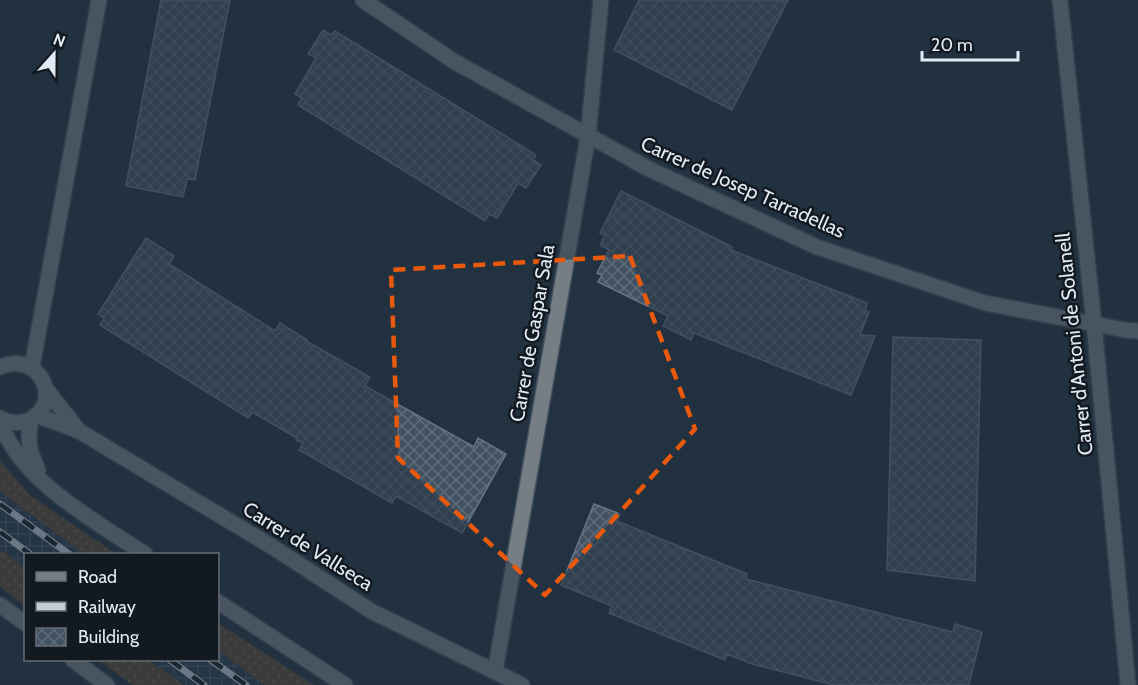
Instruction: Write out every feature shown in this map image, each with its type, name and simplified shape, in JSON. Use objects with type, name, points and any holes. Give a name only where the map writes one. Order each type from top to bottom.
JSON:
[{"type":"street","points":[[5,363],[32,367],[99,0]]},
{"type":"street","name":"Carrer de Josep Tarradellas","points":[[363,0],[455,62],[588,136],[649,169],[817,247],[985,303],[1138,331]]},
{"type":"street","name":"Carrer de Gaspar Sala","points":[[495,672],[588,136],[601,0]]},
{"type":"street","name":"Carrer d'Antoni de Solanell","points":[[1059,0],[1094,324],[1128,685]]},
{"type":"street","name":"Carrer de Vallseca","points":[[32,367],[43,380],[45,389],[79,431]]},
{"type":"street","points":[[45,389],[44,403],[34,417],[28,435],[31,456],[45,484]]},
{"type":"street","points":[[0,420],[15,423],[34,417]]},
{"type":"street","name":"Carrer de Vallseca","points":[[34,417],[79,431],[272,546],[371,611],[522,685]]},
{"type":"street","points":[[0,420],[4,434],[20,457],[45,484],[71,506],[142,553]]},
{"type":"street","points":[[219,603],[345,685]]},
{"type":"street","points":[[0,605],[24,623]]},
{"type":"street","points":[[74,661],[107,685]]},
{"type":"highlighted area","points":[[630,256],[695,429],[545,595],[398,458],[391,270]]},
{"type":"shaded area","points":[[0,460],[30,495],[115,553],[83,553],[0,492]]},
{"type":"shaded area","points":[[0,492],[83,553],[24,553],[24,567],[0,549]]},
{"type":"shaded area","points":[[0,549],[24,567],[24,605],[0,587]]},
{"type":"shaded area","points":[[219,624],[314,685],[265,685],[219,652]]},
{"type":"shaded area","points":[[219,652],[265,685],[184,685],[150,661],[219,661]]},
{"type":"shaded area","points":[[99,661],[150,661],[184,685],[132,685]]},
{"type":"building","points":[[161,0],[230,0],[195,180],[187,179],[183,197],[126,186]]},
{"type":"building","points":[[639,0],[788,0],[732,110],[614,50]]},
{"type":"building","points":[[323,30],[331,35],[335,31],[536,155],[533,160],[541,165],[526,188],[518,183],[497,218],[489,214],[485,221],[298,105],[302,98],[295,94],[316,58],[308,54]]},
{"type":"building","points":[[621,191],[732,247],[731,250],[867,303],[865,310],[869,312],[860,335],[875,336],[851,395],[694,333],[691,340],[663,326],[668,316],[598,282],[602,275],[597,273],[609,250],[600,245],[605,235],[600,233]]},
{"type":"building","points":[[146,238],[174,256],[169,264],[275,331],[280,323],[306,341],[370,377],[365,386],[474,447],[478,438],[506,454],[462,533],[396,496],[392,503],[299,450],[303,443],[296,440],[297,438],[252,412],[248,418],[100,325],[104,318],[98,314]]},
{"type":"building","points":[[893,337],[981,340],[975,581],[887,570]]},
{"type":"building","points":[[594,504],[620,514],[617,521],[747,574],[746,579],[953,632],[955,624],[982,632],[969,685],[834,685],[752,664],[727,654],[725,660],[609,613],[612,606],[561,585]]},
{"type":"railway","points":[[0,504],[68,553]]},
{"type":"railway","points":[[0,532],[29,553]]},
{"type":"railway","points":[[171,661],[204,685]]},
{"type":"railway","points":[[212,661],[246,685]]}]
